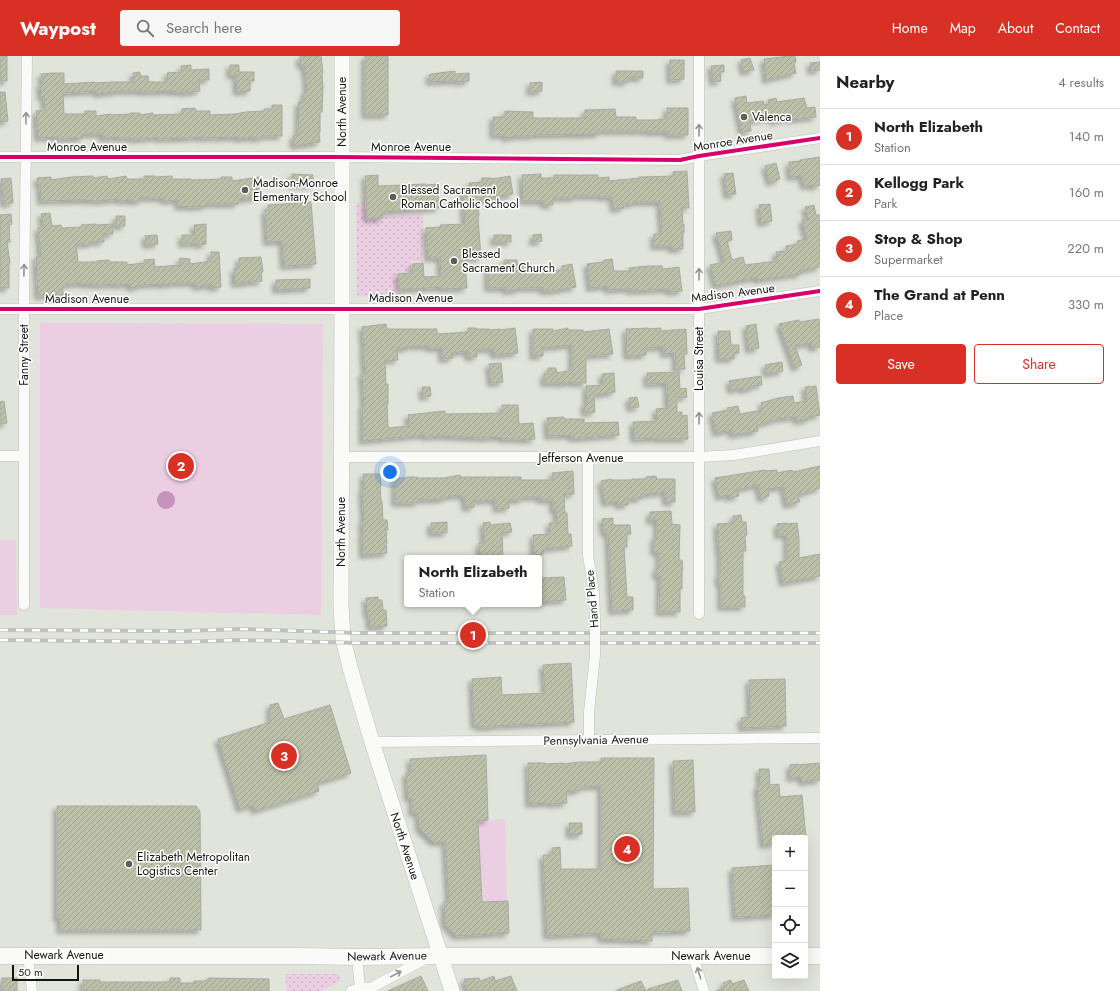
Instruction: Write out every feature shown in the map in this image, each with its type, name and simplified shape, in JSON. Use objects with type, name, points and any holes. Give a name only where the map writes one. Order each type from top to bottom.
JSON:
[{"type":"main road","name":"North Avenue","points":[[342,56],[341,606],[343,639],[351,671],[436,956],[452,991]]},
{"type":"main road","name":"Newark Avenue","points":[[0,956],[772,956]]},
{"type":"main road","points":[[808,956],[820,956]]},
{"type":"street","name":"Fanny Street","points":[[24,605],[24,309],[27,56]]},
{"type":"street","name":"Louisa Street","points":[[699,56],[700,614]]},
{"type":"street","name":"Monroe Avenue","points":[[0,157],[342,157],[680,160],[820,138]]},
{"type":"street","name":"Madison Avenue","points":[[0,309],[699,309],[820,291]]},
{"type":"street","name":"Jefferson Avenue","points":[[341,458],[699,457],[734,455],[820,441]]},
{"type":"street","points":[[0,456],[24,456]]},
{"type":"street","name":"Hand Place","points":[[588,458],[588,555],[595,605],[595,655],[589,712],[589,740]]},
{"type":"street","name":"Pennsylvania Avenue","points":[[372,742],[820,738]]},
{"type":"street","points":[[28,955],[32,991]]},
{"type":"street","points":[[357,957],[356,989],[371,988],[436,956]]},
{"type":"street","points":[[693,956],[704,991]]},
{"type":"shaded area","points":[[365,202],[366,218],[423,214],[422,261],[411,261],[411,273],[398,274],[397,298],[357,296],[356,203]]},
{"type":"shaded area","points":[[40,323],[323,324],[321,615],[40,608]]},
{"type":"shaded area","points":[[162,491],[170,491],[175,496],[173,507],[170,509],[162,509],[157,504],[157,496]]},
{"type":"shaded area","points":[[0,540],[16,540],[17,615],[0,615]]},
{"type":"shaded area","points":[[505,819],[507,901],[482,901],[479,821]]},
{"type":"shaded area","points":[[286,974],[339,974],[340,981],[320,991],[287,991]]},
{"type":"building","points":[[0,56],[7,56],[7,81],[0,81]]},
{"type":"building","points":[[300,56],[321,56],[323,87],[322,112],[320,112],[320,142],[294,146],[293,136],[298,135],[299,102],[304,102],[304,92],[307,92],[304,65],[300,65]]},
{"type":"building","points":[[365,56],[388,56],[388,115],[365,115]]},
{"type":"building","points":[[782,56],[795,56],[796,62],[794,63],[796,73],[766,80],[764,59]]},
{"type":"building","points":[[750,58],[754,70],[744,72],[741,60]]},
{"type":"building","points":[[670,60],[684,60],[684,79],[670,80]]},
{"type":"building","points":[[820,62],[820,70],[811,71],[810,63]]},
{"type":"building","points":[[191,65],[191,70],[209,69],[209,80],[199,80],[200,91],[184,93],[173,91],[122,91],[97,94],[97,91],[63,93],[64,114],[85,114],[85,111],[96,111],[96,116],[130,113],[140,113],[140,115],[153,113],[153,115],[182,114],[182,109],[195,108],[196,111],[210,111],[210,115],[235,114],[264,111],[264,109],[272,109],[272,105],[282,105],[282,136],[263,136],[263,138],[252,137],[238,139],[238,137],[158,139],[158,137],[131,139],[117,137],[103,139],[103,134],[82,134],[83,138],[38,138],[36,111],[45,110],[44,96],[41,97],[40,84],[43,84],[41,74],[64,73],[64,84],[134,82],[133,73],[140,72],[140,76],[148,76],[149,82],[168,82],[167,73],[182,72],[181,66]]},
{"type":"building","points":[[230,65],[239,65],[239,72],[254,72],[254,81],[250,81],[250,91],[237,92],[236,75],[230,75]]},
{"type":"building","points":[[724,65],[724,72],[720,72],[721,81],[713,82],[711,66]]},
{"type":"building","points":[[455,71],[455,74],[469,73],[469,81],[430,82],[429,75],[431,74]]},
{"type":"building","points":[[616,71],[643,71],[643,78],[628,78],[628,82],[616,82]]},
{"type":"building","points":[[542,82],[542,91],[530,92],[530,83]]},
{"type":"building","points":[[0,92],[5,92],[8,121],[0,122]]},
{"type":"building","points":[[746,96],[747,103],[763,101],[764,105],[769,104],[768,100],[776,98],[777,102],[804,98],[807,108],[815,107],[816,117],[790,120],[789,118],[773,122],[772,118],[750,121],[751,131],[742,132],[735,98]]},
{"type":"building","points":[[667,108],[688,108],[688,135],[668,135],[668,132],[647,131],[599,131],[599,134],[533,135],[505,138],[505,135],[493,135],[493,117],[505,117],[505,111],[533,112],[533,118],[585,118],[585,110],[615,109],[616,117],[636,117],[636,120],[658,120],[667,119]]},
{"type":"building","points":[[820,157],[820,185],[813,187],[813,185],[804,186],[802,176],[790,177],[789,162]]},
{"type":"building","points":[[776,163],[780,179],[770,183],[765,166]]},
{"type":"building","points":[[687,171],[689,208],[682,208],[684,224],[683,249],[672,249],[672,246],[654,246],[654,234],[662,234],[660,202],[634,202],[634,204],[623,204],[624,208],[614,209],[612,197],[575,196],[575,198],[553,198],[553,205],[544,205],[544,201],[523,201],[522,175],[541,174],[541,178],[554,178],[554,175],[598,175],[598,178],[609,177],[609,181],[639,177],[673,176],[673,172]]},
{"type":"building","points":[[733,173],[736,194],[727,195],[724,174]]},
{"type":"building","points":[[292,174],[313,175],[313,185],[292,185]]},
{"type":"building","points":[[378,175],[378,186],[438,184],[439,208],[382,212],[383,218],[367,219],[365,176]]},
{"type":"building","points":[[93,176],[93,178],[107,176],[108,179],[126,176],[127,179],[144,179],[144,176],[172,176],[172,179],[191,180],[232,177],[232,181],[259,177],[259,197],[238,200],[238,204],[206,204],[206,206],[195,207],[178,206],[178,200],[164,201],[164,198],[141,198],[141,201],[119,201],[119,199],[100,201],[41,201],[40,184],[38,184],[37,178],[51,177],[51,180]]},
{"type":"building","points":[[510,176],[513,194],[492,198],[492,200],[478,200],[481,258],[465,258],[467,288],[442,289],[442,287],[400,290],[398,274],[413,273],[412,264],[423,263],[424,277],[441,276],[440,258],[428,258],[426,228],[441,227],[440,225],[465,224],[462,187],[469,187],[469,183],[482,182],[482,178],[492,179]]},
{"type":"building","points":[[11,178],[13,203],[4,204],[1,179]]},
{"type":"building","points":[[311,202],[316,264],[284,266],[282,241],[267,242],[265,210],[269,210],[268,205]]},
{"type":"building","points":[[770,204],[772,221],[761,223],[759,205]]},
{"type":"building","points":[[814,205],[816,215],[820,215],[820,267],[800,271],[801,274],[757,280],[757,277],[716,286],[710,265],[724,262],[716,233],[731,231],[732,240],[727,241],[732,260],[743,257],[745,265],[777,261],[776,252],[787,251],[786,246],[798,244],[797,241],[807,239],[802,220],[808,219],[805,207]]},
{"type":"building","points":[[50,213],[52,226],[61,225],[62,228],[82,227],[81,225],[113,224],[113,234],[104,234],[104,242],[76,244],[78,262],[97,262],[109,260],[110,262],[127,262],[127,265],[144,263],[144,260],[154,259],[155,267],[180,265],[180,258],[190,259],[190,264],[211,261],[211,252],[219,252],[221,287],[212,288],[212,285],[196,287],[195,283],[177,283],[140,285],[131,288],[130,284],[99,285],[82,283],[63,285],[63,295],[38,296],[36,257],[41,256],[38,228],[44,227],[41,214]]},
{"type":"building","points":[[11,214],[12,224],[9,225],[10,242],[7,242],[10,263],[9,288],[0,288],[0,215]]},
{"type":"building","points":[[116,216],[125,216],[125,226],[116,226]]},
{"type":"building","points":[[206,224],[206,244],[182,244],[182,235],[195,235],[194,225]]},
{"type":"building","points":[[541,234],[542,241],[533,242],[533,235]]},
{"type":"building","points":[[157,235],[158,244],[146,245],[145,236]]},
{"type":"building","points":[[494,235],[511,235],[511,242],[494,242]]},
{"type":"building","points":[[261,257],[263,272],[261,272],[262,281],[235,284],[234,269],[239,268],[239,258]]},
{"type":"building","points":[[612,259],[614,271],[630,271],[629,268],[647,266],[662,266],[663,269],[679,267],[682,291],[669,292],[669,289],[631,291],[631,289],[608,290],[607,286],[590,288],[587,264],[604,262],[604,260]]},
{"type":"building","points":[[504,260],[517,260],[517,264],[530,264],[531,271],[563,270],[562,266],[572,264],[576,287],[552,291],[543,291],[543,288],[518,288],[518,290],[506,291],[506,288],[488,288],[488,266],[504,265]]},
{"type":"building","points":[[310,279],[310,288],[276,290],[276,280]]},
{"type":"building","points":[[819,319],[820,347],[812,348],[811,343],[795,346],[802,365],[795,368],[779,324],[799,320],[800,322]]},
{"type":"building","points":[[386,324],[387,329],[437,329],[437,334],[468,332],[468,328],[500,330],[515,328],[518,353],[494,355],[493,349],[477,349],[477,357],[468,357],[468,351],[452,353],[453,358],[442,359],[442,348],[429,348],[429,346],[408,346],[408,348],[397,349],[398,360],[385,361],[386,384],[388,384],[388,428],[409,426],[408,415],[445,411],[445,414],[502,413],[502,405],[518,405],[519,424],[533,423],[535,439],[502,439],[502,437],[425,437],[424,435],[363,441],[362,406],[364,406],[362,373],[365,373],[362,327]]},
{"type":"building","points":[[756,324],[759,348],[749,350],[746,326]]},
{"type":"building","points":[[568,328],[568,330],[583,330],[583,332],[609,329],[613,354],[586,356],[586,383],[544,383],[544,374],[548,374],[548,368],[556,368],[557,373],[572,370],[572,345],[543,348],[543,356],[533,356],[533,329],[553,329],[553,331]]},
{"type":"building","points":[[661,328],[661,331],[686,329],[687,354],[684,354],[685,369],[676,369],[675,353],[664,354],[664,347],[646,348],[646,355],[627,356],[626,329]]},
{"type":"building","points":[[718,331],[730,331],[731,345],[739,345],[739,353],[734,353],[734,359],[719,359]]},
{"type":"building","points":[[782,362],[783,371],[767,374],[765,365]]},
{"type":"building","points":[[501,363],[503,382],[491,383],[489,364]]},
{"type":"building","points":[[679,372],[680,389],[686,388],[687,397],[677,398],[677,412],[682,412],[682,416],[687,415],[688,439],[634,439],[633,422],[657,421],[656,409],[668,408],[667,383],[647,384],[647,373]]},
{"type":"building","points":[[614,373],[615,392],[594,395],[595,412],[585,413],[584,404],[587,404],[586,386],[603,385],[602,374]]},
{"type":"building","points":[[761,376],[762,385],[753,386],[753,388],[743,390],[743,388],[731,390],[729,381]]},
{"type":"building","points":[[816,386],[820,415],[808,417],[808,420],[797,421],[797,417],[776,419],[757,425],[758,431],[732,435],[732,430],[716,433],[712,413],[728,410],[727,408],[738,406],[740,414],[763,410],[761,403],[778,398],[793,396],[794,403],[807,401],[805,387]]},
{"type":"building","points":[[422,387],[430,387],[431,396],[423,397]]},
{"type":"building","points":[[637,397],[639,407],[630,408],[629,398]]},
{"type":"building","points":[[4,401],[7,423],[0,424],[0,402]]},
{"type":"building","points":[[564,417],[564,419],[584,419],[584,423],[618,422],[619,435],[580,438],[571,438],[571,435],[548,436],[547,418]]},
{"type":"building","points":[[820,466],[820,488],[798,495],[800,502],[787,505],[783,487],[768,489],[769,496],[761,499],[758,485],[737,490],[739,496],[730,498],[729,495],[719,497],[715,478],[765,470],[777,470],[777,473],[792,470],[793,472]]},
{"type":"building","points":[[573,471],[574,494],[564,495],[568,534],[571,534],[572,546],[543,549],[544,554],[534,555],[533,535],[550,534],[549,523],[557,523],[556,510],[553,510],[553,500],[540,500],[540,497],[522,497],[522,500],[509,500],[509,508],[496,509],[496,500],[474,501],[474,507],[466,508],[464,497],[459,495],[445,497],[445,499],[418,500],[418,503],[395,503],[395,478],[444,478],[460,475],[461,477],[521,477],[521,480],[553,480],[552,473]]},
{"type":"building","points":[[363,474],[380,474],[383,520],[387,520],[388,530],[386,530],[387,553],[363,555]]},
{"type":"building","points":[[656,476],[657,479],[675,479],[675,502],[666,502],[665,492],[641,495],[641,499],[628,499],[628,505],[618,505],[618,501],[605,503],[601,481],[611,479],[646,479],[646,477]]},
{"type":"building","points":[[671,511],[672,524],[680,525],[679,560],[682,560],[683,570],[682,589],[680,589],[680,612],[659,612],[660,576],[656,576],[656,568],[659,568],[659,552],[654,552],[654,538],[657,538],[657,520],[650,521],[650,512]]},
{"type":"building","points":[[741,515],[742,522],[746,522],[747,535],[745,535],[746,551],[743,551],[743,596],[745,596],[745,607],[721,607],[721,584],[719,584],[718,575],[720,575],[720,552],[717,524],[733,523],[733,516]]},
{"type":"building","points":[[613,518],[613,525],[630,525],[631,534],[627,534],[627,547],[624,547],[627,597],[633,597],[633,610],[612,611],[608,533],[604,533],[602,519]]},
{"type":"building","points":[[447,522],[447,533],[431,533],[431,523]]},
{"type":"building","points":[[490,522],[490,525],[510,523],[512,532],[502,533],[503,555],[480,555],[479,543],[484,543],[483,523]]},
{"type":"building","points":[[797,523],[799,558],[820,554],[820,576],[783,583],[779,562],[787,560],[787,535],[778,535],[777,524]]},
{"type":"building","points":[[564,577],[566,600],[542,602],[542,578]]},
{"type":"building","points":[[378,597],[378,600],[382,600],[383,610],[386,610],[387,626],[370,627],[366,598]]},
{"type":"building","points":[[571,663],[574,722],[493,727],[479,727],[479,725],[474,725],[472,679],[501,677],[502,695],[545,693],[543,665]]},
{"type":"building","points":[[785,679],[786,726],[742,728],[741,718],[750,717],[749,680]]},
{"type":"building","points":[[278,703],[284,719],[330,705],[351,773],[317,783],[319,791],[255,811],[253,805],[240,809],[218,739],[270,722],[270,705]]},
{"type":"building","points":[[486,755],[488,820],[478,821],[482,902],[508,901],[509,933],[456,936],[445,924],[444,902],[449,901],[445,842],[433,842],[419,828],[418,813],[412,813],[412,798],[408,798],[406,773],[411,773],[410,759]]},
{"type":"building","points":[[601,758],[654,758],[653,889],[688,888],[690,931],[652,932],[652,941],[601,939],[601,933],[547,936],[543,855],[552,855],[552,848],[560,847],[561,869],[601,869],[601,786],[581,787],[581,790],[566,792],[567,803],[529,804],[528,763],[563,764],[601,762]]},
{"type":"building","points":[[693,760],[695,812],[675,812],[673,761]]},
{"type":"building","points":[[820,763],[820,780],[802,782],[801,777],[790,778],[790,765]]},
{"type":"building","points":[[759,769],[769,769],[770,785],[779,784],[780,797],[802,795],[806,835],[772,835],[772,844],[763,845],[757,786],[760,786]]},
{"type":"building","name":"Elizabeth Metropolitan Logistics Center","points":[[57,806],[196,806],[200,811],[201,930],[60,930],[60,919],[57,918]]},
{"type":"building","points":[[569,823],[582,823],[582,834],[570,835]]},
{"type":"building","points":[[772,865],[772,915],[735,917],[732,868]]},
{"type":"building","points":[[421,976],[428,991],[388,991]]},
{"type":"building","points":[[494,976],[495,981],[511,976],[517,991],[467,991],[464,979],[479,978],[480,981]]},
{"type":"building","points":[[2,978],[17,978],[17,991],[2,991]]},
{"type":"building","points":[[170,978],[180,978],[180,983],[194,983],[194,981],[205,981],[209,978],[269,979],[269,991],[83,991],[83,980],[100,980],[100,982],[170,982]]},
{"type":"building","points":[[678,980],[682,991],[648,991],[648,989]]},
{"type":"building","points":[[731,980],[732,984],[744,980],[749,991],[716,991],[725,987],[723,983]]},
{"type":"building","points":[[641,981],[646,991],[617,991],[617,990]]},
{"type":"railway","points":[[0,630],[182,631],[241,629],[359,633],[820,633]]},
{"type":"railway","points":[[0,640],[182,642],[241,640],[360,643],[820,643]]},
{"type":"cycle path","points":[[0,157],[335,157],[680,160],[820,138]]},
{"type":"cycle path","points":[[0,309],[699,309],[820,291]]},
{"type":"place","name":"Valenca","points":[[744,117]]},
{"type":"place","name":"Madison-Monroe Elementary School","points":[[245,190]]},
{"type":"place","name":"Blessed Sacrament Roman Catholic School","points":[[393,197]]},
{"type":"place","name":"Blessed Sacrament Church","points":[[454,261]]},
{"type":"place","name":"Kellogg Park","points":[[181,466]]},
{"type":"place","name":"North Elizabeth","points":[[473,635]]},
{"type":"place","name":"Stop & Shop","points":[[284,756]]},
{"type":"place","name":"The Grand at Penn","points":[[627,849]]},
{"type":"place","name":"Elizabeth Metropolitan Logistics Center","points":[[129,864]]}]
